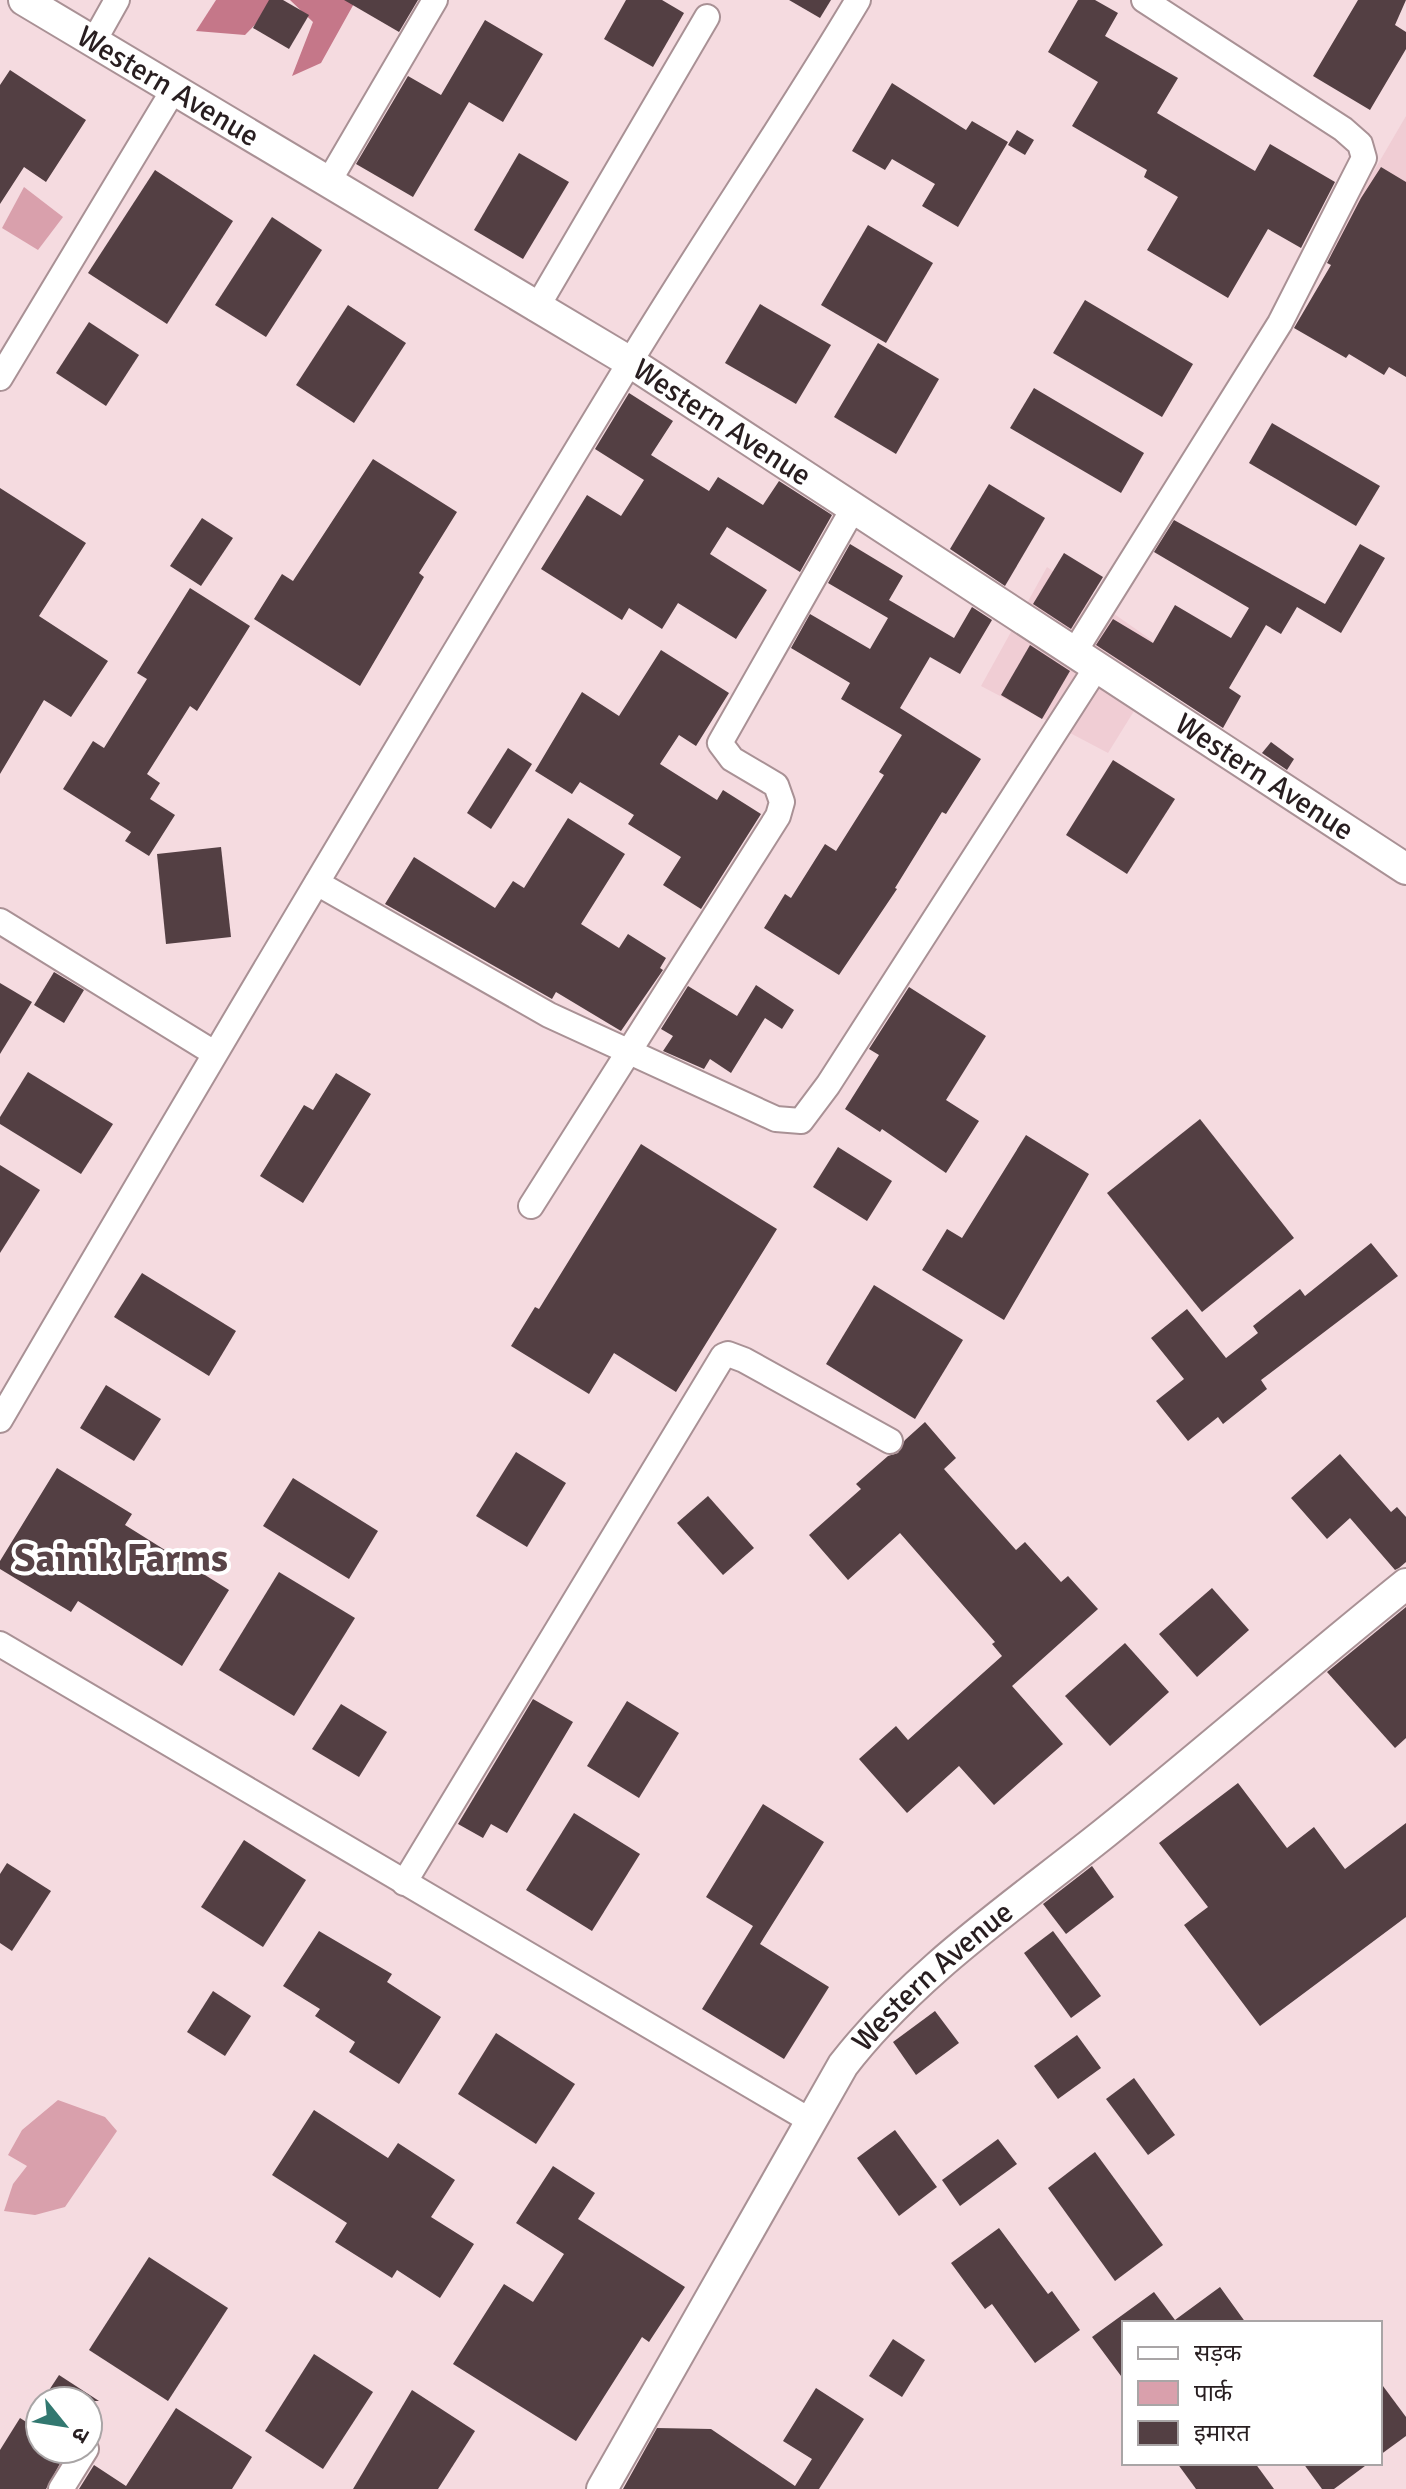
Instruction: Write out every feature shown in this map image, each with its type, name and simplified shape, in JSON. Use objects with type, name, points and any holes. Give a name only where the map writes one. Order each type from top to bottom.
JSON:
[{"type":"street","name":"Western Avenue","points":[[24,0],[329,181],[536,309],[630,362],[1406,869]]},
{"type":"street","points":[[94,41],[117,0]]},
{"type":"street","points":[[329,181],[435,0]]},
{"type":"street","points":[[0,1420],[214,1053],[630,362],[782,126],[858,0]]},
{"type":"street","points":[[317,883],[509,994],[627,1053],[776,1119],[801,1121],[828,1085],[1086,658],[1280,323],[1364,158],[1360,144],[1343,129],[1144,0]]},
{"type":"street","points":[[536,309],[707,17]]},
{"type":"street","points":[[0,378],[174,89]]},
{"type":"street","points":[[531,1206],[778,816],[782,802],[776,785],[732,759],[723,752],[720,743],[854,507]]},
{"type":"street","points":[[0,921],[214,1053]]},
{"type":"street","points":[[404,1883],[718,1360],[728,1354],[744,1360],[890,1441]]},
{"type":"street","name":"Western Avenue","points":[[602,2489],[843,2065],[861,2041],[936,1967],[1232,1731],[1406,1584]]},
{"type":"street","points":[[0,1644],[811,2121]]},
{"type":"street","points":[[61,2489],[77,2465]]},
{"type":"shaded area","points":[[216,0],[279,0],[245,35],[196,31]]},
{"type":"shaded area","points":[[290,0],[356,0],[321,63],[292,76],[313,22]]},
{"type":"shaded area","points":[[1406,116],[1406,294],[1326,253]]},
{"type":"shaded area","points":[[1047,567],[1170,653],[1108,753],[981,686]]},
{"type":"green space","points":[[24,187],[63,217],[38,250],[2,228]]},
{"type":"green space","points":[[58,2100],[105,2117],[117,2131],[65,2207],[35,2215],[4,2211],[13,2184],[27,2166],[8,2155],[22,2130]]},
{"type":"building","points":[[269,0],[283,0],[309,15],[289,49],[253,28]]},
{"type":"building","points":[[344,0],[418,0],[399,32]]},
{"type":"building","points":[[626,0],[662,0],[684,13],[653,67],[604,39]]},
{"type":"building","points":[[789,0],[831,0],[820,18]]},
{"type":"building","points":[[1078,0],[1095,0],[1118,13],[1105,36],[1178,78],[1157,113],[1255,171],[1270,144],[1335,182],[1301,248],[1268,229],[1228,298],[1147,250],[1178,197],[1144,177],[1147,170],[1072,126],[1098,82],[1048,52]]},
{"type":"building","points":[[1358,0],[1406,0],[1395,25],[1406,32],[1406,49],[1370,110],[1313,76]]},
{"type":"building","points":[[485,20],[543,54],[503,122],[469,102],[413,197],[356,164],[408,76],[441,95]]},
{"type":"building","points":[[10,70],[86,120],[46,182],[24,167],[0,204],[0,85]]},
{"type":"building","points":[[892,83],[966,130],[972,121],[1008,142],[958,227],[922,206],[935,184],[892,159],[885,170],[852,151]]},
{"type":"building","points":[[1017,130],[1034,140],[1025,155],[1008,145]]},
{"type":"building","points":[[519,153],[569,182],[523,259],[474,230]]},
{"type":"building","points":[[1381,167],[1406,182],[1406,377],[1389,367],[1384,375],[1349,354],[1346,358],[1294,328],[1331,265],[1327,263],[1361,198]]},
{"type":"building","points":[[155,170],[233,221],[167,324],[88,273]]},
{"type":"building","points":[[272,217],[322,250],[266,337],[215,305]]},
{"type":"building","points":[[868,225],[933,263],[886,343],[821,305]]},
{"type":"building","points":[[1085,300],[1193,364],[1162,417],[1053,353]]},
{"type":"building","points":[[760,304],[831,345],[796,404],[725,363]]},
{"type":"building","points":[[348,305],[406,343],[354,423],[296,385]]},
{"type":"building","points":[[89,322],[139,355],[106,406],[56,373]]},
{"type":"building","points":[[878,343],[939,379],[896,454],[834,417]]},
{"type":"building","points":[[1034,388],[1144,453],[1121,493],[1010,428]]},
{"type":"building","points":[[629,393],[673,421],[651,455],[709,491],[718,477],[763,505],[779,481],[832,515],[800,572],[727,527],[710,554],[767,590],[736,639],[678,603],[662,629],[629,608],[622,620],[541,569],[587,495],[621,516],[644,480],[595,449]]},
{"type":"building","points":[[1272,423],[1380,486],[1356,526],[1249,463]]},
{"type":"building","points":[[373,459],[457,512],[419,573],[424,577],[360,686],[254,619],[282,574],[293,581]]},
{"type":"building","points":[[989,484],[1045,518],[1005,586],[950,549]]},
{"type":"building","points":[[0,488],[86,543],[39,616],[108,661],[71,717],[44,700],[0,774]]},
{"type":"building","points":[[202,518],[233,538],[201,586],[170,566]]},
{"type":"building","points":[[1174,520],[1325,604],[1360,544],[1385,558],[1341,633],[1297,607],[1281,634],[1266,625],[1229,688],[1241,696],[1223,728],[1096,645],[1113,619],[1153,643],[1175,605],[1231,638],[1249,608],[1154,552]]},
{"type":"building","points":[[850,544],[903,576],[889,600],[954,638],[972,607],[992,620],[960,674],[930,657],[900,708],[981,759],[946,814],[942,812],[897,889],[839,975],[764,928],[785,894],[791,898],[825,844],[836,851],[884,775],[879,772],[902,735],[841,699],[850,683],[791,648],[810,614],[870,649],[888,618],[828,583]]},
{"type":"building","points":[[1064,553],[1103,577],[1071,629],[1033,604]]},
{"type":"building","points":[[190,588],[250,626],[197,711],[190,706],[147,774],[160,783],[150,799],[175,815],[149,856],[125,841],[131,832],[63,789],[93,741],[104,748],[147,679],[137,673]]},
{"type":"building","points":[[1030,645],[1070,671],[1042,719],[1001,695]]},
{"type":"building","points":[[661,650],[729,693],[696,746],[679,735],[660,764],[717,800],[723,790],[761,814],[701,909],[663,885],[681,857],[628,824],[634,815],[580,782],[572,794],[535,771],[582,692],[619,716]]},
{"type":"building","points":[[1271,742],[1294,759],[1287,770],[1262,753]]},
{"type":"building","points":[[508,748],[532,764],[491,829],[467,813]]},
{"type":"building","points":[[1113,760],[1175,799],[1127,874],[1066,835]]},
{"type":"building","points":[[568,818],[625,854],[581,924],[619,948],[628,934],[666,958],[660,968],[663,970],[621,1031],[556,992],[552,999],[385,904],[414,857],[495,908],[513,881],[524,888]]},
{"type":"building","points":[[221,847],[231,937],[166,944],[157,854]]},
{"type":"building","points":[[54,972],[84,990],[64,1023],[34,1005]]},
{"type":"building","points":[[0,983],[32,1002],[0,1054]]},
{"type":"building","points":[[756,985],[794,1010],[782,1029],[765,1018],[731,1073],[710,1059],[704,1069],[663,1051],[673,1036],[661,1029],[688,986],[737,1016]]},
{"type":"building","points":[[909,987],[986,1036],[946,1100],[979,1121],[946,1173],[882,1129],[880,1132],[845,1109],[879,1055],[869,1049]]},
{"type":"building","points":[[28,1072],[113,1124],[81,1174],[0,1124],[0,1117]]},
{"type":"building","points":[[336,1073],[371,1094],[303,1203],[260,1176],[304,1105],[313,1110]]},
{"type":"building","points":[[1200,1119],[1294,1238],[1202,1312],[1107,1193]]},
{"type":"building","points":[[1026,1135],[1089,1174],[1004,1320],[922,1270],[947,1229],[962,1238]]},
{"type":"building","points":[[641,1144],[777,1229],[676,1392],[614,1353],[589,1394],[511,1346],[535,1307],[539,1309]]},
{"type":"building","points":[[838,1147],[892,1181],[867,1221],[813,1187]]},
{"type":"building","points":[[0,1165],[40,1190],[0,1253]]},
{"type":"building","points":[[1371,1243],[1398,1276],[1261,1380],[1267,1389],[1223,1424],[1218,1417],[1188,1441],[1156,1401],[1184,1379],[1151,1338],[1187,1309],[1226,1358],[1258,1333],[1253,1326],[1300,1289],[1305,1296]]},
{"type":"building","points":[[142,1273],[236,1331],[209,1376],[114,1317]]},
{"type":"building","points":[[874,1285],[963,1340],[915,1419],[826,1364]]},
{"type":"building","points":[[106,1385],[161,1419],[134,1461],[80,1428]]},
{"type":"building","points":[[925,1422],[956,1458],[944,1469],[1016,1550],[1025,1542],[1061,1582],[1068,1576],[1098,1609],[1012,1686],[1063,1744],[994,1805],[959,1766],[907,1813],[859,1759],[896,1726],[908,1740],[1002,1656],[992,1644],[995,1642],[900,1533],[848,1580],[809,1535],[861,1489],[856,1484],[888,1456],[898,1453],[905,1440]]},
{"type":"building","points":[[516,1452],[566,1483],[527,1547],[476,1516]]},
{"type":"building","points":[[1340,1454],[1391,1512],[1397,1507],[1406,1517],[1406,1562],[1395,1570],[1350,1518],[1327,1539],[1291,1498]]},
{"type":"building","points":[[57,1468],[132,1514],[125,1525],[229,1590],[182,1666],[78,1601],[71,1612],[0,1569],[0,1561]]},
{"type":"building","points":[[293,1478],[378,1531],[349,1579],[263,1526]]},
{"type":"building","points":[[708,1496],[754,1548],[723,1575],[677,1523]]},
{"type":"building","points":[[279,1572],[355,1618],[294,1716],[219,1670]]},
{"type":"building","points":[[1212,1588],[1249,1630],[1197,1677],[1159,1634]]},
{"type":"building","points":[[1406,1607],[1406,1738],[1395,1748],[1327,1672]]},
{"type":"building","points":[[1125,1643],[1169,1692],[1110,1746],[1065,1696]]},
{"type":"building","points":[[533,1699],[573,1722],[507,1833],[491,1824],[483,1838],[458,1824]]},
{"type":"building","points":[[627,1701],[679,1733],[639,1798],[587,1766]]},
{"type":"building","points":[[341,1704],[387,1732],[359,1777],[312,1749]]},
{"type":"building","points":[[1238,1783],[1287,1848],[1314,1827],[1345,1869],[1406,1823],[1406,1917],[1260,2026],[1184,1925],[1208,1907],[1159,1843]]},
{"type":"building","points":[[763,1804],[824,1842],[760,1944],[829,1987],[784,2059],[702,2009],[753,1926],[706,1897]]},
{"type":"building","points":[[574,1813],[640,1854],[592,1931],[526,1890]]},
{"type":"building","points":[[244,1840],[306,1880],[263,1947],[201,1907]]},
{"type":"building","points":[[7,1863],[51,1891],[12,1951],[0,1943],[0,1874]]},
{"type":"building","points":[[1092,1866],[1114,1897],[1066,1934],[1043,1904]]},
{"type":"building","points":[[319,1931],[392,1974],[387,1982],[441,2017],[399,2084],[349,2052],[355,2042],[315,2016],[320,2009],[283,1986]]},
{"type":"building","points":[[1053,1931],[1101,1996],[1071,2018],[1024,1953]]},
{"type":"building","points":[[213,1991],[251,2016],[225,2056],[187,2032]]},
{"type":"building","points":[[935,2011],[959,2043],[916,2075],[893,2042]]},
{"type":"building","points":[[496,2033],[575,2084],[536,2144],[458,2094]]},
{"type":"building","points":[[1077,2035],[1101,2068],[1058,2099],[1034,2066]]},
{"type":"building","points":[[1134,2078],[1175,2135],[1148,2155],[1106,2099]]},
{"type":"building","points":[[314,2110],[388,2158],[398,2143],[455,2180],[431,2217],[474,2244],[440,2298],[397,2270],[392,2278],[335,2242],[347,2223],[272,2175]]},
{"type":"building","points":[[895,2130],[937,2187],[899,2216],[857,2158]]},
{"type":"building","points":[[998,2139],[1017,2164],[960,2206],[942,2180]]},
{"type":"building","points":[[1095,2152],[1163,2245],[1115,2281],[1048,2188]]},
{"type":"building","points":[[553,2166],[595,2193],[578,2219],[685,2287],[649,2342],[642,2337],[576,2441],[453,2364],[504,2284],[533,2302],[564,2254],[516,2223]]},
{"type":"building","points":[[999,2228],[1048,2294],[1052,2291],[1080,2330],[1035,2363],[992,2304],[985,2309],[951,2263]]},
{"type":"building","points":[[149,2257],[228,2308],[168,2401],[89,2350]]},
{"type":"building","points":[[1220,2287],[1245,2321],[1122,2321],[1122,2377],[1092,2337],[1154,2292],[1175,2320]]},
{"type":"building","points":[[893,2339],[925,2360],[902,2397],[869,2376]]},
{"type":"building","points":[[314,2354],[373,2392],[323,2469],[265,2431]]},
{"type":"building","points":[[59,2375],[74,2385],[52,2385]]},
{"type":"building","points":[[1382,2385],[1406,2417],[1406,2436],[1382,2454]]},
{"type":"building","points":[[816,2388],[864,2419],[819,2489],[623,2489],[657,2428],[711,2429],[795,2486],[812,2459],[783,2441]]},
{"type":"building","points":[[412,2390],[475,2431],[438,2489],[353,2489]]},
{"type":"building","points":[[176,2408],[252,2457],[232,2489],[79,2489],[94,2465],[126,2486]]},
{"type":"building","points":[[20,2418],[24,2420],[24,2465],[59,2465],[46,2489],[0,2489],[0,2450]]},
{"type":"building","points":[[1178,2465],[1256,2465],[1274,2489],[1196,2489]]},
{"type":"building","points":[[1304,2465],[1366,2465],[1334,2489],[1322,2489]]},
{"type":"district","name":"Sainik Farms","points":[[121,1558]]}]
